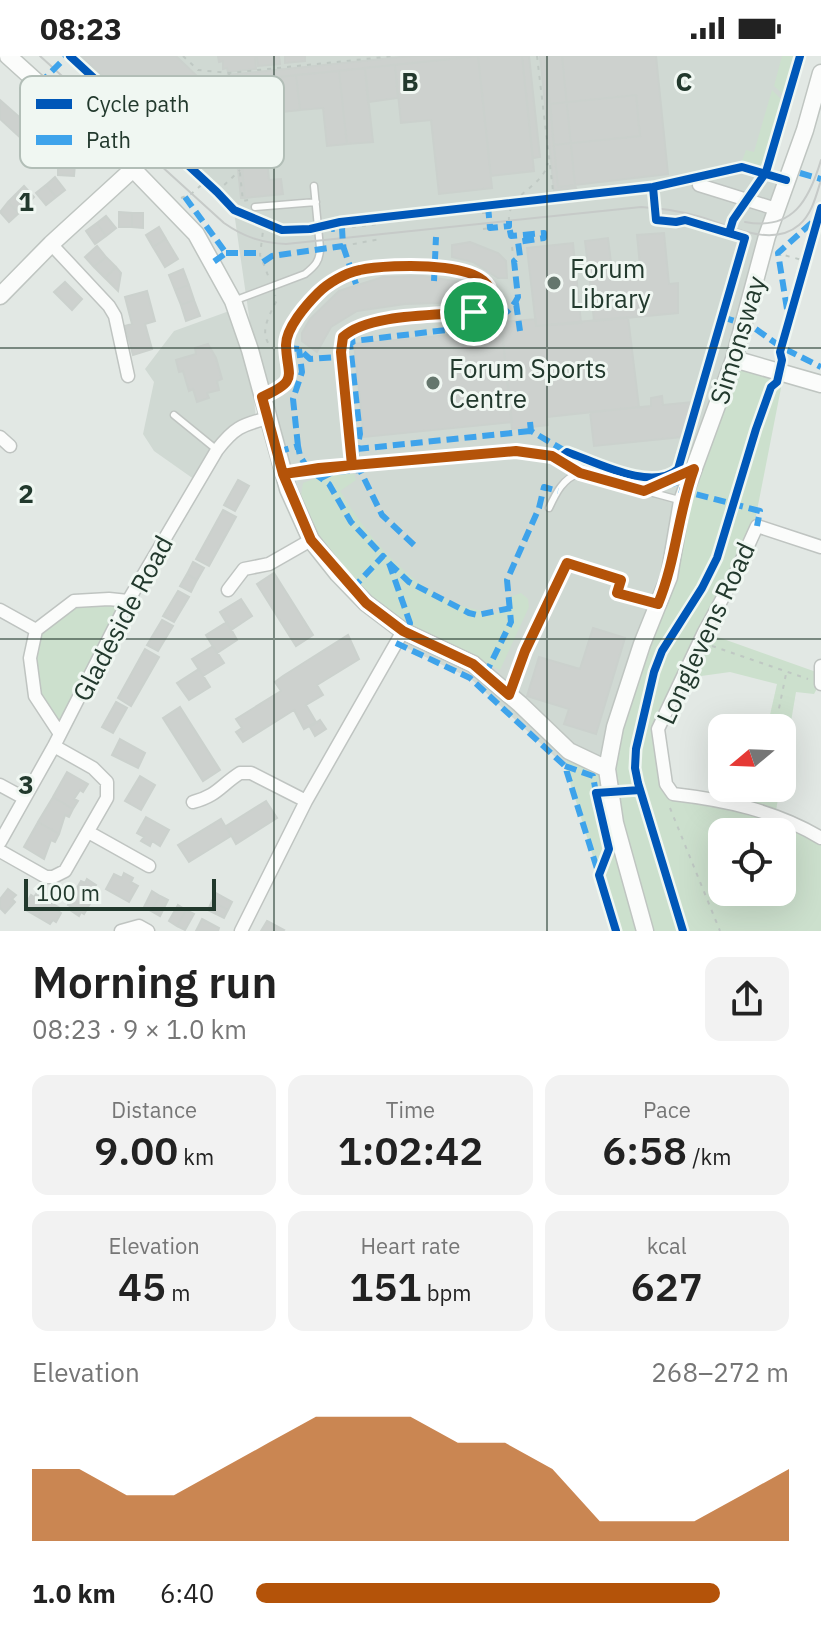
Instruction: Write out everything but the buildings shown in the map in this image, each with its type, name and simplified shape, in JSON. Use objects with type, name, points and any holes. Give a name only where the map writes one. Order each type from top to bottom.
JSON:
[{"type":"street","points":[[8,56],[30,76]]},
{"type":"street","name":"Simonsway","points":[[645,931],[615,823],[607,769],[624,697],[669,577],[682,501],[734,359],[776,209],[805,130],[821,73]]},
{"type":"street","points":[[0,296],[133,169],[196,234],[233,301],[283,474],[311,540],[366,603],[403,631],[473,664],[569,751],[607,769]]},
{"type":"street","points":[[699,185],[776,209]]},
{"type":"street","points":[[51,244],[115,316],[128,376]]},
{"type":"street","points":[[734,359],[821,384]]},
{"type":"street","name":"Gladeside Road","points":[[0,842],[57,740],[128,601],[217,450],[229,434],[242,424],[268,418]]},
{"type":"street","name":"Longlevens Road","points":[[673,794],[666,784],[658,729],[757,526],[821,547]]},
{"type":"street","points":[[228,590],[244,569],[269,564],[311,540]]},
{"type":"street","points":[[0,851],[46,877],[53,877],[65,871],[90,833],[107,798],[107,782],[57,740],[35,696],[30,658],[36,630],[74,601],[128,601]]},
{"type":"street","points":[[0,610],[36,630]]},
{"type":"street","points":[[241,931],[306,801],[403,631]]},
{"type":"street","points":[[821,666],[821,683]]},
{"type":"street","points":[[193,802],[220,791],[240,773],[251,773],[306,801]]},
{"type":"street","points":[[0,785],[24,798]]},
{"type":"street","points":[[673,794],[748,807],[792,821],[821,838]]},
{"type":"street","points":[[90,833],[149,866]]},
{"type":"street","points":[[121,931],[139,926],[148,931]]},
{"type":"lane","points":[[233,301],[305,274],[314,267],[320,257],[314,186]]},
{"type":"lane","points":[[255,207],[316,202]]},
{"type":"lane","points":[[262,397],[280,389],[289,378],[286,343],[292,326],[318,292],[343,276],[362,269],[438,266],[464,270],[479,277],[489,293],[489,302],[484,310],[381,319],[363,323],[343,337],[341,352],[352,465]]},
{"type":"lane","points":[[174,415],[217,450]]},
{"type":"lane","points":[[283,474],[319,468],[516,451],[552,456],[580,473],[682,501]]},
{"type":"lane","points":[[318,458],[319,468]]},
{"type":"lane","points":[[644,491],[694,469]]},
{"type":"lane","points":[[549,508],[560,487],[572,475],[580,473]]},
{"type":"lane","points":[[509,695],[525,651],[567,563],[621,580],[617,593],[658,604]]},
{"type":"path","points":[[183,56],[198,70],[229,73],[394,56]]},
{"type":"path","points":[[537,56],[554,199]]},
{"type":"path","points":[[215,76],[218,72]]},
{"type":"path","points":[[509,221],[513,203],[545,175],[549,158]]},
{"type":"path","points":[[217,192],[240,169]]},
{"type":"path","points":[[240,169],[243,201],[266,199],[268,207]]},
{"type":"path","points":[[167,203],[191,194],[202,177],[226,202]]},
{"type":"path","points":[[540,200],[568,197]]},
{"type":"path","points":[[473,208],[527,202]]},
{"type":"path","points":[[482,213],[489,213]]},
{"type":"path","points":[[252,217],[274,226]]},
{"type":"path","points":[[319,227],[382,220]]},
{"type":"path","points":[[342,228],[382,220]]},
{"type":"path","points":[[483,229],[490,228]]},
{"type":"path","points":[[737,235],[745,238],[738,259]]},
{"type":"path","points":[[343,246],[380,239]]},
{"type":"path","points":[[802,274],[810,246]]},
{"type":"path","points":[[512,247],[513,254]]},
{"type":"path","points":[[699,642],[821,683]]},
{"type":"path","points":[[778,714],[786,673]]},
{"type":"path","points":[[673,794],[665,796],[720,931]]},
{"type":"shaded area","points":[[70,56],[801,56],[766,172],[786,180],[607,769],[569,751],[565,766],[470,678],[396,643],[411,626],[382,608],[300,503],[252,337],[233,205],[193,168],[284,168],[284,76],[92,76]]},
{"type":"shaded area","points":[[232,310],[254,397],[256,421],[242,424],[198,482],[154,451],[143,434],[154,382],[145,369],[174,331]]},
{"type":"green space","points":[[782,56],[796,56],[784,95],[774,86]]},
{"type":"green space","points":[[772,90],[783,101],[762,168],[742,161],[746,150],[754,152]]},
{"type":"green space","points":[[734,359],[779,373],[781,388],[753,531],[658,729],[673,794],[747,806],[748,802],[778,802],[775,816],[779,818],[708,818],[708,906],[796,906],[796,826],[821,838],[821,931],[616,931],[565,766],[569,751],[606,768],[682,501]]},
{"type":"green space","points":[[327,474],[354,474],[356,480],[340,491],[376,542],[422,585],[463,606],[495,613],[510,606],[512,596],[521,593],[528,599],[529,607],[500,670],[411,626],[382,608],[353,580],[319,538],[300,503],[303,483]]},
{"type":"green space","points":[[74,601],[128,601],[60,734],[35,696],[36,630]]},
{"type":"green space","points":[[715,636],[819,673],[820,683],[814,694],[796,692],[792,714],[770,714],[777,684],[730,672],[694,677],[706,648]]},
{"type":"tram line","points":[[40,56],[62,76]]},
{"type":"tram line","points":[[745,222],[762,224],[787,217],[804,200],[821,160]]},
{"type":"tram line","points":[[163,168],[224,223],[246,236],[286,244],[641,207],[690,214],[749,232],[775,235],[788,232],[803,221],[821,180]]},
{"type":"marked path","points":[[47,76],[67,56]]},
{"type":"marked path","points":[[800,173],[821,179]]},
{"type":"marked path","points":[[185,197],[226,253],[212,263]]},
{"type":"marked path","points":[[488,206],[490,228],[509,226],[509,221]]},
{"type":"marked path","points":[[787,309],[778,253],[816,219]]},
{"type":"marked path","points":[[457,295],[467,296],[471,327],[498,318],[514,304],[518,297],[514,261],[520,256],[518,242],[544,238],[544,233],[511,236],[509,226]]},
{"type":"marked path","points":[[263,262],[272,256],[343,246],[342,228],[331,229]]},
{"type":"marked path","points":[[434,281],[436,237]]},
{"type":"marked path","points":[[343,246],[356,284]]},
{"type":"marked path","points":[[226,253],[260,253]]},
{"type":"marked path","points":[[516,303],[520,331]]},
{"type":"marked path","points":[[722,317],[753,327],[781,347],[821,367]]},
{"type":"marked path","points":[[414,545],[382,515],[357,464],[360,434],[350,344],[354,341],[471,327]]},
{"type":"marked path","points":[[287,348],[299,349],[310,359],[351,356]]},
{"type":"marked path","points":[[298,446],[293,399],[302,372],[299,349]]},
{"type":"marked path","points":[[530,422],[531,431],[567,452]]},
{"type":"marked path","points":[[357,449],[531,431]]},
{"type":"marked path","points":[[277,452],[298,446],[308,469],[329,484],[351,522],[383,556]]},
{"type":"marked path","points":[[321,478],[333,472],[360,470]]},
{"type":"marked path","points":[[671,475],[676,489],[760,511],[757,526]]},
{"type":"marked path","points":[[485,675],[511,622],[507,580],[539,508],[544,487],[558,491]]},
{"type":"marked path","points":[[352,589],[383,556],[389,563],[410,623],[409,633]]},
{"type":"marked path","points":[[389,563],[409,582],[469,613],[477,615],[511,608]]},
{"type":"marked path","points":[[396,643],[470,678],[565,766],[599,875]]},
{"type":"marked path","points":[[565,766],[593,776],[594,798]]},
{"type":"cycle path","points":[[70,56],[92,76]]},
{"type":"cycle path","points":[[729,233],[733,220],[766,172],[800,56]]},
{"type":"cycle path","points":[[191,168],[234,210],[282,230],[653,187],[742,167],[786,180]]},
{"type":"cycle path","points":[[557,460],[567,452],[639,476],[667,475],[678,469],[745,238],[685,220],[656,220],[653,187]]},
{"type":"cycle path","points":[[683,931],[638,783],[636,749],[662,651],[717,558],[756,429],[771,387],[777,382],[782,360],[780,352],[821,208]]},
{"type":"cycle path","points":[[616,931],[599,875],[609,849],[596,793],[640,790]]},
{"type":"place","name":"Forum Library","points":[[554,283]]},
{"type":"place","name":"Forum Sports Centre","points":[[433,383]]},
{"type":"route","points":[[474,312],[381,319],[351,329],[343,337],[341,352],[352,465],[319,468],[283,474],[311,540],[366,603],[403,631],[473,664],[509,695],[525,651],[567,563],[621,580],[617,593],[658,604],[669,577],[682,501],[694,469],[644,491],[580,473],[552,456],[516,451],[319,468],[308,469],[283,474],[262,397],[280,389],[289,378],[286,343],[292,326],[318,292],[343,276],[362,269],[380,268],[438,266],[464,270],[479,277],[489,293],[489,302],[484,310],[474,312]]}]
